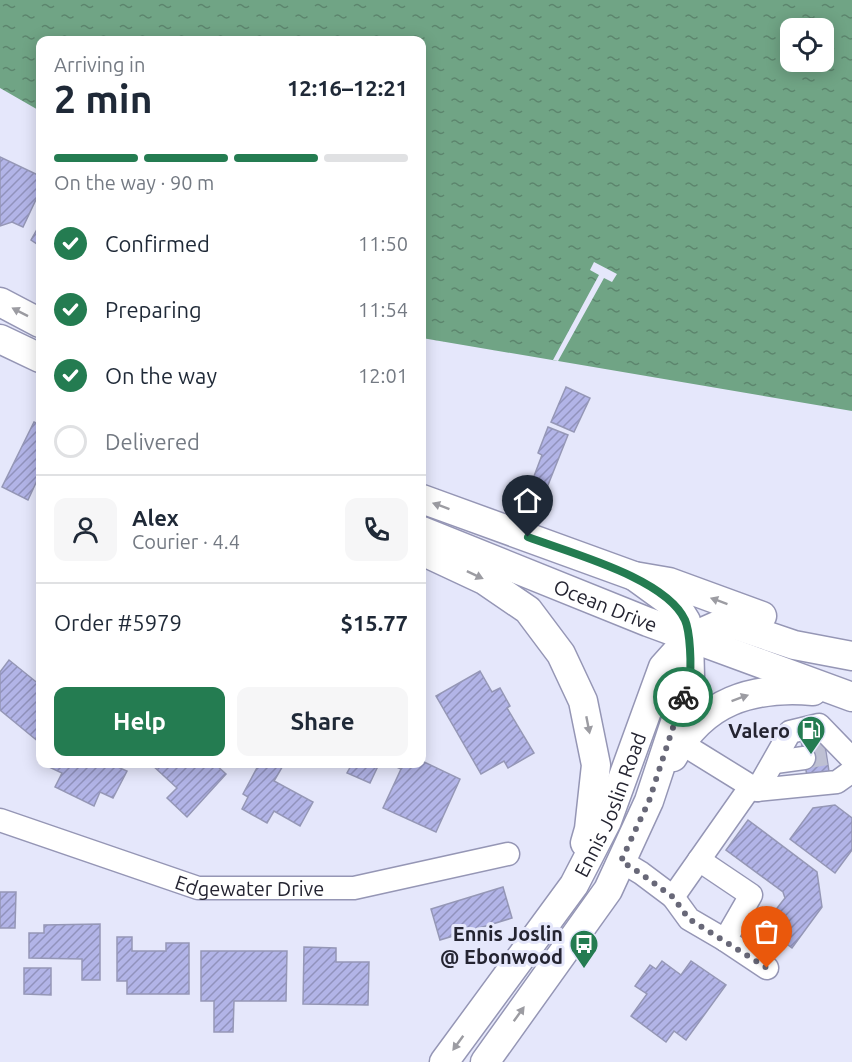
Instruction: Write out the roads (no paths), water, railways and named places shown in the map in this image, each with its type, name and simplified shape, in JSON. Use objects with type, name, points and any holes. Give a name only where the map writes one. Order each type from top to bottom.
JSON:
[{"type":"main road","points":[[0,302],[36,320]]},
{"type":"main road","points":[[0,339],[36,356]]},
{"type":"main road","name":"Ocean Drive","points":[[426,500],[634,576],[669,582],[798,630],[852,654]]},
{"type":"main road","name":"Ocean Drive","points":[[426,533],[551,585],[852,698]]},
{"type":"main road","points":[[426,553],[484,580],[528,610],[561,654],[583,701],[596,765],[589,829],[574,885]]},
{"type":"main road","name":"Ocean Drive","points":[[634,576],[678,608],[686,621],[689,638]]},
{"type":"main road","name":"Ocean Drive","points":[[689,638],[723,623],[794,645],[852,654]]},
{"type":"main road","name":"Ennis Joslin Road","points":[[485,1062],[608,890],[649,801],[690,678],[689,638]]},
{"type":"main road","name":"Ennis Joslin Road","points":[[444,1062],[574,885],[607,821],[663,667],[689,638]]},
{"type":"main road","points":[[649,801],[681,743],[703,717],[720,706],[759,692],[787,689],[852,698]]},
{"type":"street","points":[[673,897],[775,762],[790,732],[819,725],[840,754]]},
{"type":"street","points":[[681,743],[754,788],[837,782],[852,771]]},
{"type":"street","points":[[775,762],[804,758]]},
{"type":"street","name":"Edgewater Drive","points":[[0,820],[198,888],[354,888],[508,854]]},
{"type":"street","points":[[699,860],[751,895],[725,940]]},
{"type":"street","points":[[621,861],[673,897],[689,919],[767,968]]},
{"type":"water","points":[[0,0],[852,0],[852,411],[426,339],[426,36],[36,36],[36,109],[0,88]]},
{"type":"tunnel","points":[[804,758],[826,754]]},
{"type":"place","name":"Valero","points":[[811,756]]},
{"type":"place","name":"Ennis Joslin @ Ebonwood","points":[[584,970]]}]
